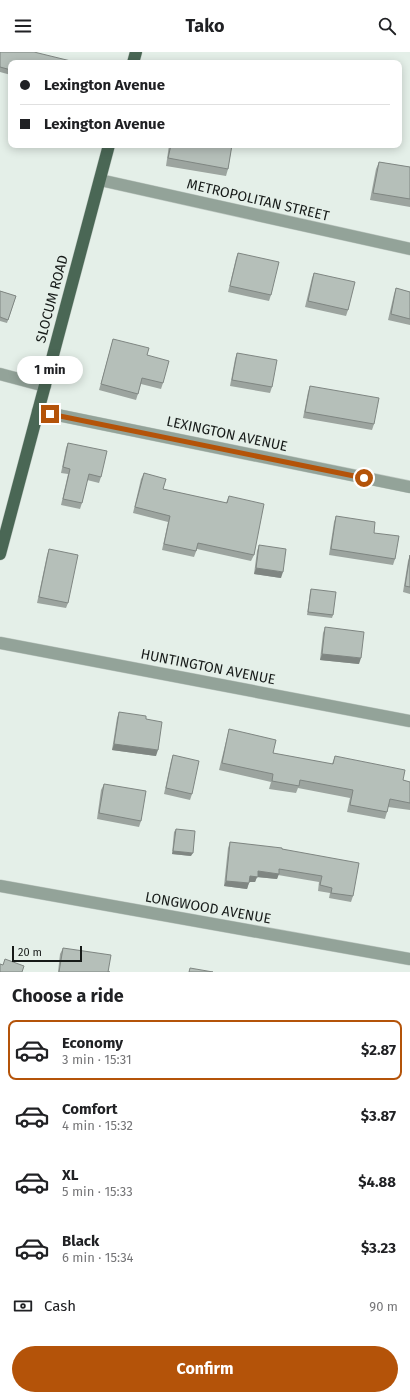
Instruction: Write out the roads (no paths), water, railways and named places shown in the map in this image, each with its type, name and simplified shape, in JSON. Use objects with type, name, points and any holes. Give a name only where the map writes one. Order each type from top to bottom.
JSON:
[{"type":"main road","name":"SLOCUM ROAD","points":[[0,554],[109,148]]},
{"type":"street","name":"METROPOLITAN STREET","points":[[100,180],[410,249]]},
{"type":"street","points":[[0,374],[45,386]]},
{"type":"street","name":"LEXINGTON AVENUE","points":[[38,411],[410,487]]},
{"type":"street","name":"HUNTINGTON AVENUE","points":[[0,643],[410,721]]},
{"type":"street","name":"LONGWOOD AVENUE","points":[[0,886],[410,959]]}]
